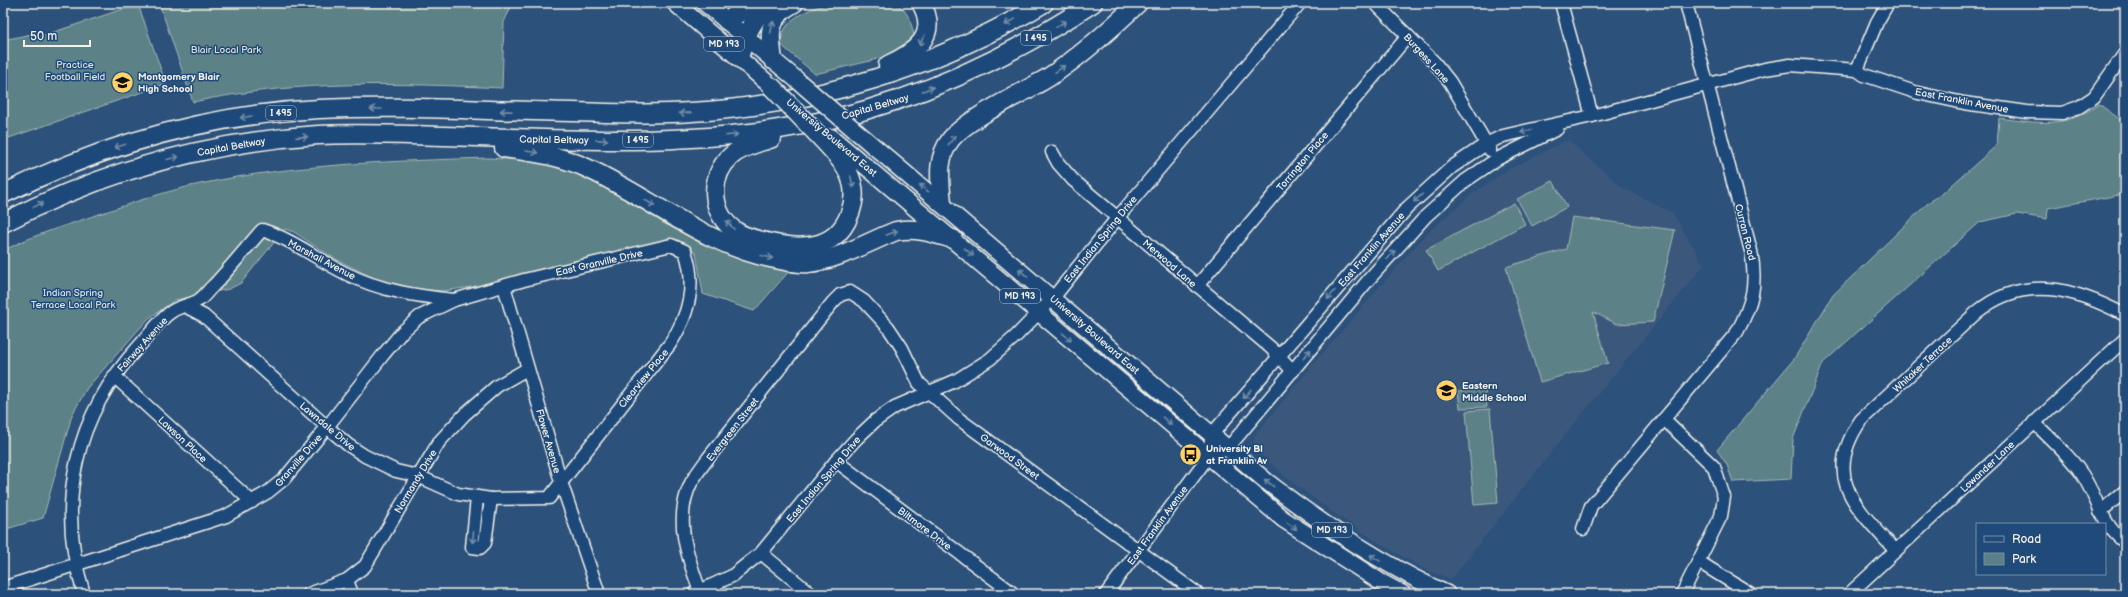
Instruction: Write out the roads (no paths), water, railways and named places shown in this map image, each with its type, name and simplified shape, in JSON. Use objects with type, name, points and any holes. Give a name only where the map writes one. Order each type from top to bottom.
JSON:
[{"type":"highway","points":[[727,21],[753,3]]},
{"type":"highway","points":[[739,57],[745,37],[758,15],[771,3]]},
{"type":"highway","points":[[773,60],[770,38],[772,24],[776,15],[794,3]]},
{"type":"highway","points":[[820,93],[882,68],[914,51],[924,40],[927,28],[926,15],[921,3]]},
{"type":"highway","name":"I 495","points":[[3,194],[52,170],[137,141],[204,124],[258,115],[318,109],[682,113],[742,108],[820,93],[882,77],[930,60],[1001,27],[1044,3]]},
{"type":"highway","name":"Capital Beltway","points":[[3,223],[86,185],[134,168],[232,145],[276,139],[322,135],[382,135],[611,140],[724,136],[790,127],[892,102],[941,84],[1017,49],[1093,3]]},
{"type":"highway","points":[[942,204],[940,164],[951,139],[975,120],[1025,91],[1070,62],[1113,27],[1138,3]]},
{"type":"highway","points":[[772,86],[827,138],[849,172],[853,185],[853,206],[842,229],[831,238],[818,245],[793,248],[748,237],[736,232],[729,225],[717,207],[714,191],[718,173],[724,163],[732,156],[752,145],[892,102]]},
{"type":"highway","points":[[382,135],[520,150],[548,154],[569,160],[596,172],[723,243],[751,253],[791,262],[807,263],[821,261],[896,231],[907,229],[928,231],[953,239]]},
{"type":"main road","name":"MD 193","points":[[675,3],[772,86]]},
{"type":"main road","name":"University Boulevard East","points":[[705,3],[1266,481],[1310,515],[1372,556],[1448,594]]},
{"type":"main road","name":"University Boulevard East","points":[[827,138],[953,239],[1208,457],[1283,519],[1317,543],[1396,592]]},
{"type":"street","name":"East Indian Spring Drive","points":[[698,593],[732,576],[761,553],[836,461],[874,421],[896,407],[955,381],[990,359],[1040,313],[1118,217],[1300,3]]},
{"type":"street","name":"Burgess Lane","points":[[1375,3],[1408,36],[1450,82],[1496,159]]},
{"type":"street","points":[[1560,3],[1592,116]]},
{"type":"street","name":"Curran Road","points":[[1582,529],[1590,506],[1737,332],[1748,313],[1753,293],[1754,267],[1751,251],[1686,3]]},
{"type":"street","points":[[1857,70],[1877,22],[1888,3]]},
{"type":"street","name":"Torrington Place","points":[[1197,286],[1408,36]]},
{"type":"street","name":"East Franklin Avenue","points":[[1106,594],[1208,457],[1212,434],[1407,208],[1452,167],[1486,144],[1503,136],[1592,116],[1765,69],[1790,66],[1857,70],[1864,75],[1918,93],[1964,103],[2027,112],[2062,113],[2079,107],[2094,97],[2125,53]]},
{"type":"street","name":"East Franklin Avenue","points":[[1208,457],[1228,448],[1369,280],[1426,216],[1465,181],[1496,159],[1559,128],[1592,116]]},
{"type":"street","name":"Merwood Lane","points":[[1052,152],[1058,163],[1073,180],[1280,356],[1293,371]]},
{"type":"street","name":"Marshall Avenue","points":[[262,230],[275,234],[347,274],[388,291],[407,295],[454,300]]},
{"type":"street","name":"Fairway Avenue","points":[[84,594],[71,540],[70,523],[71,489],[76,462],[87,424],[114,376],[127,359],[171,312],[200,299],[262,230]]},
{"type":"street","name":"East Granville Drive","points":[[504,286],[672,245],[685,251],[688,259]]},
{"type":"street","name":"Clearview Place","points":[[561,482],[681,328],[691,293],[692,275],[688,259]]},
{"type":"street","name":"Granville Drive","points":[[3,588],[226,516],[252,502],[268,492],[284,479],[402,332],[419,317],[454,300],[504,286]]},
{"type":"street","name":"Flower Avenue","points":[[504,286],[561,482],[599,594]]},
{"type":"street","name":"Whitaker Terrace","points":[[1895,550],[1855,505],[1846,488],[1844,462],[1850,437],[1861,420],[1990,301],[2013,292],[2045,287],[2072,292],[2125,315]]},
{"type":"street","name":"Garwood Street","points":[[850,292],[864,301],[888,327],[902,348],[919,382],[959,419],[1198,594]]},
{"type":"street","name":"Evergreen Street","points":[[698,593],[686,550],[682,517],[685,498],[692,482],[709,457],[833,302],[840,295],[850,292]]},
{"type":"street","name":"Lawndale Drive","points":[[185,306],[204,316],[327,427],[348,444],[365,456],[396,471],[418,476],[458,494],[491,499],[549,498],[561,482]]},
{"type":"street","name":"Lowander Lane","points":[[1849,594],[2125,338]]},
{"type":"street","name":"Normandy Drive","points":[[309,594],[348,580],[365,566],[438,442],[465,414],[497,386],[527,369]]},
{"type":"street","name":"Lawson Place","points":[[114,376],[252,502]]},
{"type":"street","points":[[1664,419],[1714,467],[1724,497],[1721,516],[1682,594]]},
{"type":"street","points":[[2034,422],[2079,469],[2092,490],[2100,512],[2114,534],[2125,542]]},
{"type":"street","name":"Biltmore Drive","points":[[836,461],[1014,594]]},
{"type":"street","points":[[2100,512],[2125,491]]},
{"type":"street","points":[[477,498],[472,547],[480,548],[485,543],[491,499]]},
{"type":"street","points":[[761,553],[811,594]]},
{"type":"street","points":[[1699,562],[1751,594]]},
{"type":"street","points":[[1396,592],[1401,571]]},
{"type":"street","points":[[348,580],[352,594]]},
{"type":"place","name":"Montgomery Blair High School","points":[[123,82]]},
{"type":"place","name":"Eastern Middle School","points":[[1446,391]]},
{"type":"place","name":"University Bl at Franklin Av","points":[[1190,454]]},
{"type":"park label","name":"Blair Local Park","points":[[226,49]]},
{"type":"park label","name":"Practice Football Field","points":[[75,70]]},
{"type":"park label","name":"Indian Spring Terrace Local Park","points":[[73,298]]}]
